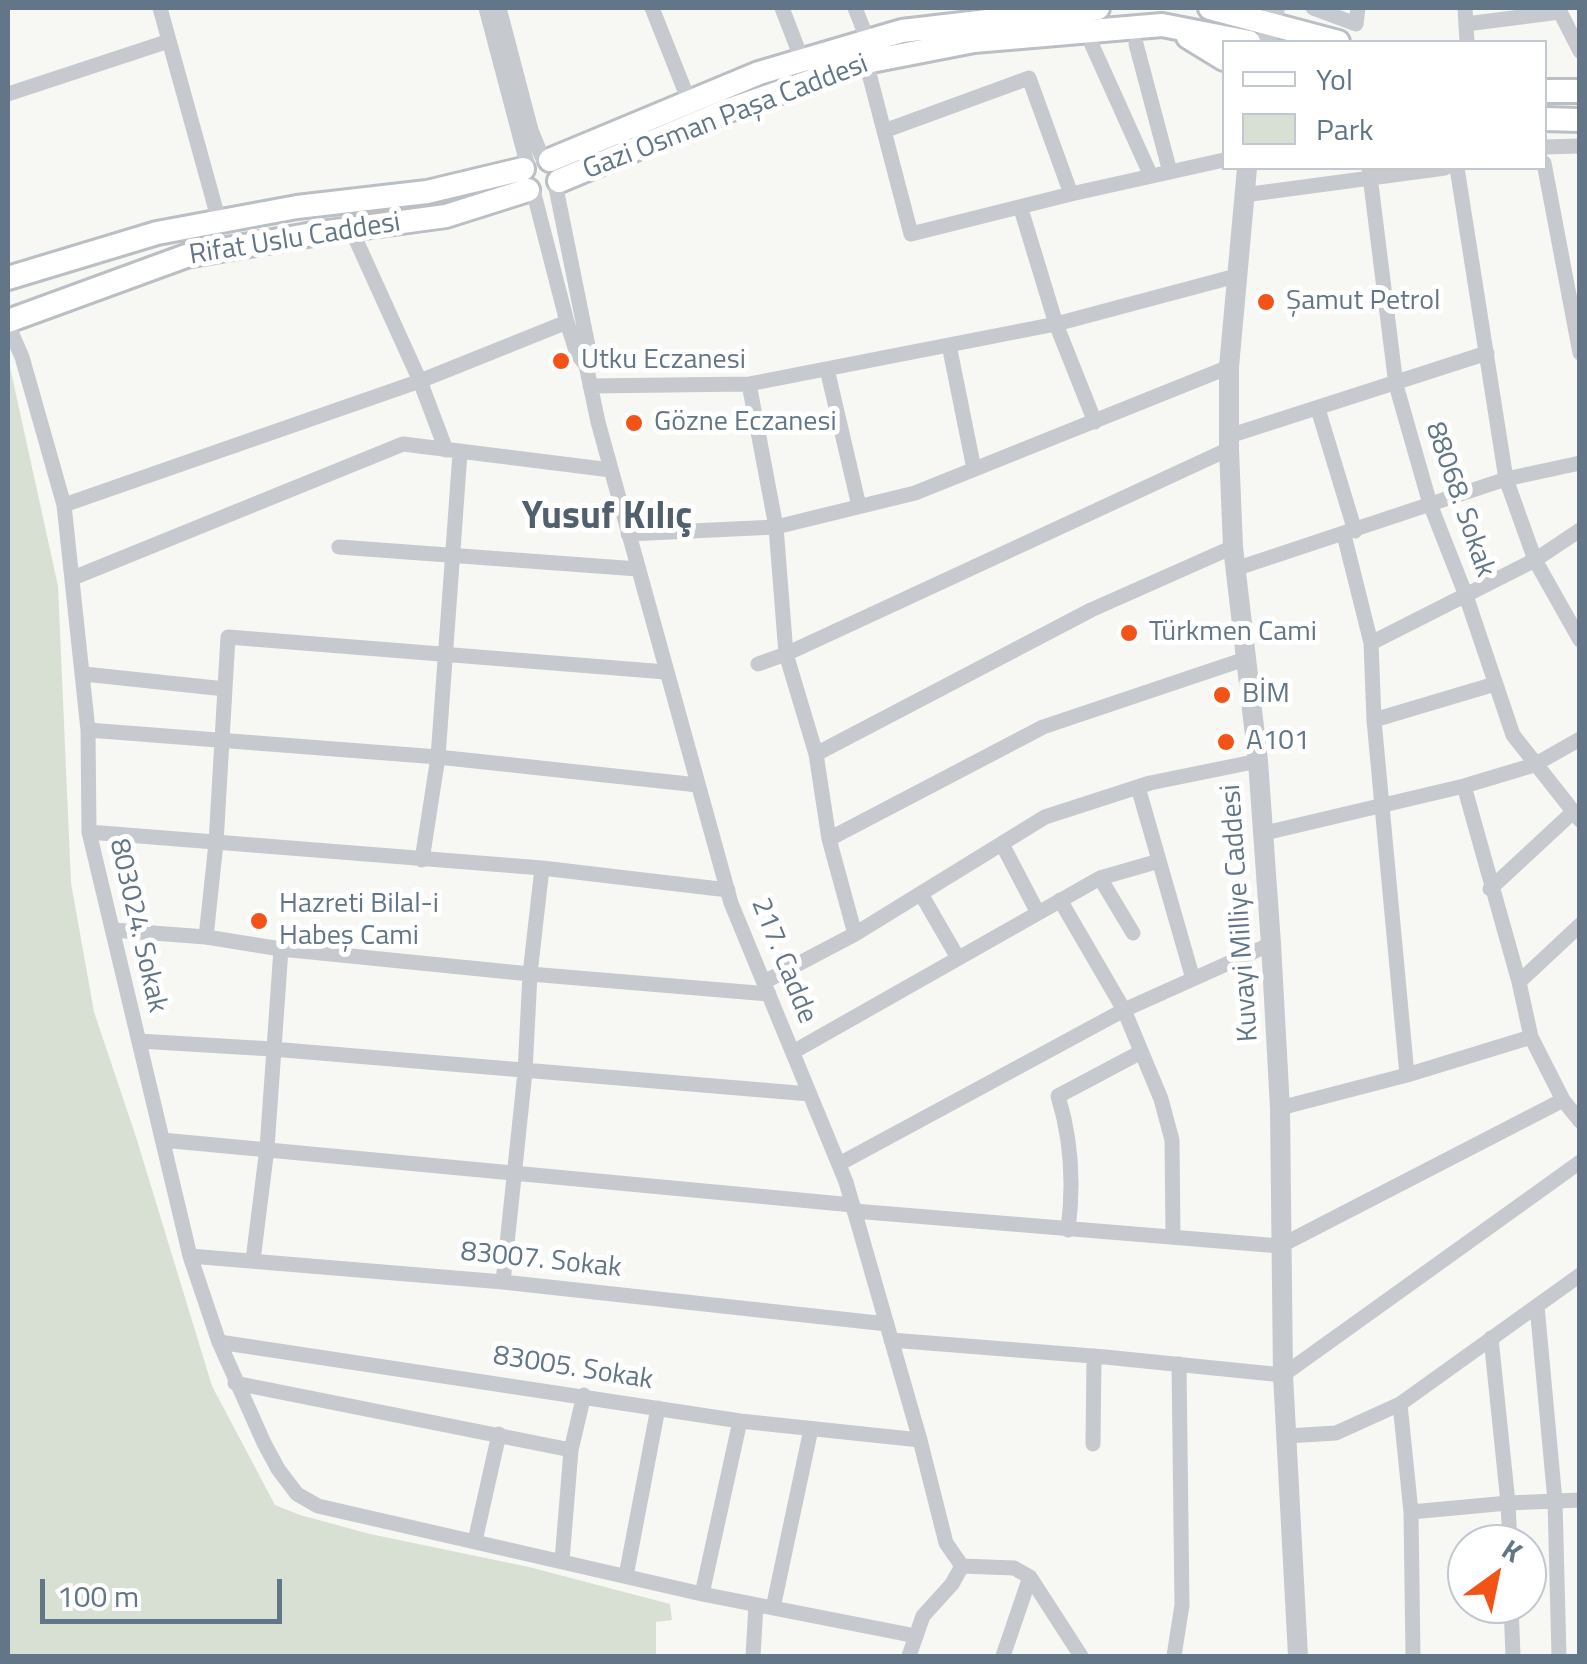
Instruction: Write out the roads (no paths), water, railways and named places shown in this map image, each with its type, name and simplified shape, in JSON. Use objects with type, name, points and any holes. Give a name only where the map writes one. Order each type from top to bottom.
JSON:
[{"type":"main road","name":"Gazi Osman Paşa Caddesi","points":[[540,175],[726,112],[867,52],[936,17],[1098,8]]},
{"type":"main road","points":[[1210,8],[1330,40]]},
{"type":"main road","name":"Gazi Osman Paşa Caddesi","points":[[540,175],[689,101],[802,60],[1162,26],[1238,40]]},
{"type":"main road","points":[[1162,26],[1222,58]]},
{"type":"main road","points":[[1547,91],[1580,91]]},
{"type":"main road","points":[[1547,119],[1580,120]]},
{"type":"main road","name":"Rifat Uslu Caddesi","points":[[8,278],[157,233],[297,207],[540,175]]},
{"type":"main road","name":"Rifat Uslu Caddesi","points":[[8,323],[186,256],[446,216],[540,175]]},
{"type":"street","points":[[160,8],[218,222]]},
{"type":"street","name":"217. Cadde","points":[[486,8],[540,175],[590,351],[581,359]]},
{"type":"street","name":"217. Cadde","points":[[499,8],[531,130],[567,322],[590,386],[728,890],[839,1164],[920,1440],[946,1544],[962,1566]]},
{"type":"street","points":[[652,8],[689,101]]},
{"type":"street","points":[[782,8],[802,60]]},
{"type":"street","points":[[855,8],[911,234],[1222,160]]},
{"type":"street","points":[[1313,8],[1356,24],[1358,8]]},
{"type":"street","points":[[1465,16],[1559,10],[1580,51]]},
{"type":"street","points":[[8,94],[169,42]]},
{"type":"street","points":[[1136,44],[1170,172]]},
{"type":"street","points":[[1092,45],[1151,176]]},
{"type":"street","points":[[884,131],[1029,78],[1070,194]]},
{"type":"street","points":[[1547,147],[1580,146]]},
{"type":"street","name":"Kuvayi Milliye Caddesi","points":[[1247,170],[1229,367],[1229,443],[1233,547],[1265,833],[1280,1108],[1283,1376],[1298,1656]]},
{"type":"street","points":[[1244,195],[1369,173],[1415,170]]},
{"type":"street","points":[[1456,170],[1506,480],[1535,560],[1580,640]]},
{"type":"street","points":[[1545,170],[1580,354]]},
{"type":"street","name":"88068. Sokak","points":[[1369,173],[1396,385],[1430,504],[1465,593],[1512,735],[1576,816]]},
{"type":"street","points":[[1021,209],[1056,324],[1095,422]]},
{"type":"street","points":[[352,229],[453,451],[452,553],[438,757],[422,860]]},
{"type":"street","points":[[590,386],[750,384],[1056,324],[1236,276]]},
{"type":"street","points":[[64,505],[420,381],[567,322]]},
{"type":"street","name":"803024. Sokak","points":[[8,323],[22,357],[64,505],[84,674],[89,832],[190,1256],[219,1342],[278,1469],[297,1494],[318,1506],[475,1541]]},
{"type":"street","points":[[950,345],[974,469]]},
{"type":"street","points":[[758,664],[1229,443],[1487,353]]},
{"type":"street","points":[[628,534],[776,526],[915,492],[1229,367]]},
{"type":"street","points":[[827,369],[859,506]]},
{"type":"street","points":[[750,384],[776,526],[786,654],[816,754],[829,840],[855,934]]},
{"type":"street","points":[[1318,409],[1349,533],[1370,643],[1407,1075]]},
{"type":"street","points":[[73,578],[403,444],[611,470]]},
{"type":"street","points":[[1238,568],[1506,480],[1580,462]]},
{"type":"street","points":[[1370,643],[1535,560],[1580,530]]},
{"type":"street","points":[[339,547],[638,568]]},
{"type":"street","points":[[816,754],[1091,610],[1233,547]]},
{"type":"street","points":[[206,936],[216,843],[228,637],[666,672]]},
{"type":"street","points":[[829,840],[1043,727],[1245,659]]},
{"type":"street","points":[[84,674],[225,688]]},
{"type":"street","points":[[1374,720],[1495,684]]},
{"type":"street","points":[[88,730],[438,757],[698,784]]},
{"type":"street","points":[[1265,833],[1464,786],[1534,764],[1580,740]]},
{"type":"street","points":[[113,930],[206,936],[281,949],[530,974],[766,988],[1045,817],[1138,787],[1258,761]]},
{"type":"street","points":[[1464,786],[1532,1038],[1563,1100],[1580,1121]]},
{"type":"street","points":[[1138,787],[1193,979]]},
{"type":"street","points":[[1490,888],[1576,816]]},
{"type":"street","points":[[89,832],[542,868],[728,890]]},
{"type":"street","points":[[1002,844],[1038,913]]},
{"type":"street","points":[[793,1052],[1100,878],[1159,861]]},
{"type":"street","points":[[503,1282],[542,868]]},
{"type":"street","points":[[1100,878],[1133,933]]},
{"type":"street","points":[[921,894],[958,958]]},
{"type":"street","points":[[1060,900],[1124,1010],[1162,1099],[1172,1140],[1172,1236]]},
{"type":"street","points":[[1519,982],[1580,924]]},
{"type":"street","points":[[839,1164],[1124,1010],[1271,944]]},
{"type":"street","points":[[253,1260],[267,1148],[281,949]]},
{"type":"street","points":[[1280,1108],[1532,1038]]},
{"type":"street","points":[[139,1041],[810,1094]]},
{"type":"street","points":[[1068,1230],[1073,1190],[1066,1122],[1058,1096],[1141,1052]]},
{"type":"street","points":[[162,1140],[515,1171],[1068,1230],[1280,1246],[1563,1100]]},
{"type":"street","points":[[1283,1376],[1580,1162]]},
{"type":"street","name":"83007. Sokak","points":[[190,1256],[503,1282],[889,1332],[1283,1376]]},
{"type":"street","points":[[1287,1436],[1336,1432],[1400,1404],[1580,1275]]},
{"type":"street","points":[[1536,1306],[1555,1500],[1560,1656]]},
{"type":"street","points":[[1491,1338],[1509,1524]]},
{"type":"street","name":"83005. Sokak","points":[[219,1342],[740,1421],[920,1440]]},
{"type":"street","points":[[1093,1444],[1094,1356]]},
{"type":"street","points":[[1174,1656],[1182,1605],[1179,1364]]},
{"type":"street","points":[[235,1383],[571,1450]]},
{"type":"street","points":[[562,1562],[571,1450],[584,1395]]},
{"type":"street","points":[[1400,1404],[1411,1512],[1413,1656]]},
{"type":"street","points":[[626,1576],[658,1408]]},
{"type":"street","points":[[702,1594],[740,1421]]},
{"type":"street","points":[[773,1608],[811,1430]]},
{"type":"street","points":[[499,1434],[475,1541],[702,1594],[916,1636]]},
{"type":"street","points":[[1411,1512],[1508,1502],[1580,1500]]},
{"type":"street","points":[[909,1656],[923,1616],[952,1584],[962,1566],[1014,1568],[1030,1577],[1081,1656]]},
{"type":"street","points":[[1003,1656],[1030,1577]]},
{"type":"street","points":[[753,1656],[756,1605]]},
{"type":"street","points":[[1511,1624],[1512,1656]]},
{"type":"place","name":"Şamut Petrol","points":[[1266,302]]},
{"type":"place","name":"Utku Eczanesi","points":[[561,361]]},
{"type":"place","name":"Gözne Eczanesi","points":[[634,423]]},
{"type":"place","name":"Türkmen Cami","points":[[1129,633]]},
{"type":"place","name":"BİM","points":[[1222,695]]},
{"type":"place","name":"A101","points":[[1226,742]]},
{"type":"place","name":"Hazreti Bilal-i Habeş Cami","points":[[259,921]]},
{"type":"district","name":"Yusuf Kılıç","points":[[607,519]]}]
